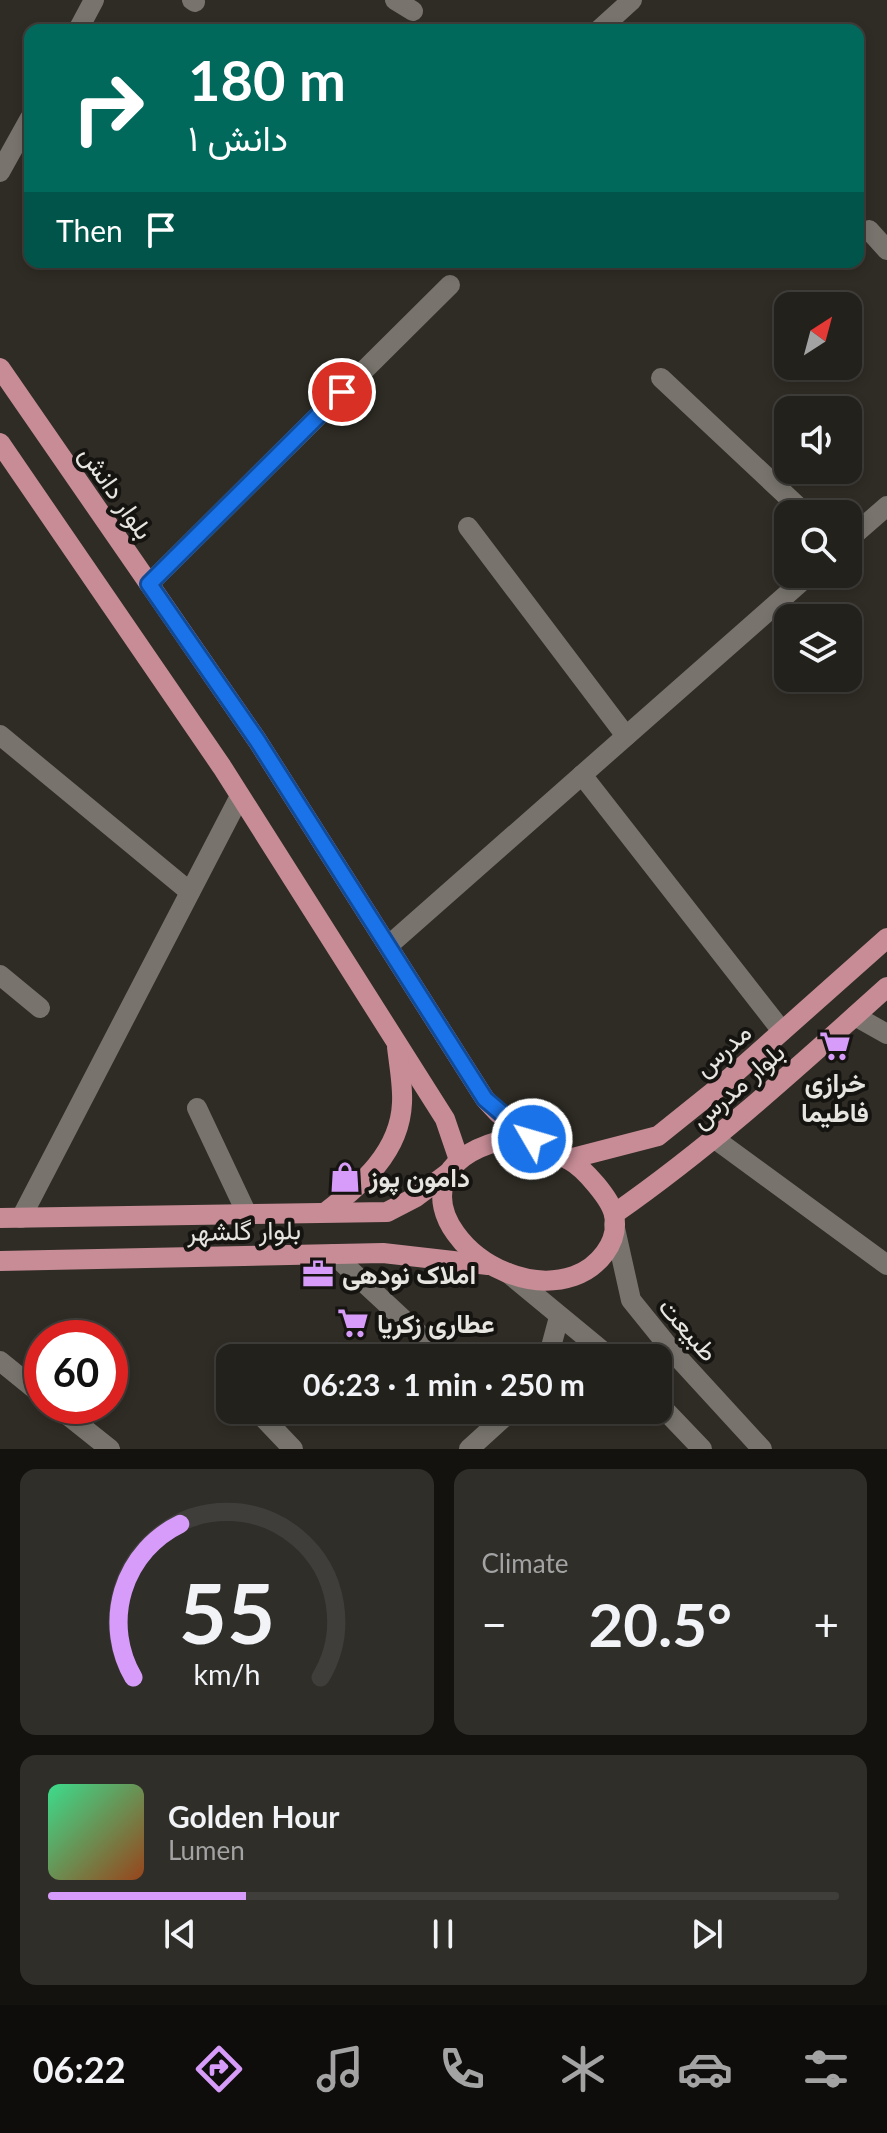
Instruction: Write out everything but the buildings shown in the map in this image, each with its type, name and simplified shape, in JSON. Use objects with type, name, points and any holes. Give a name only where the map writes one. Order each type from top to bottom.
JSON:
[{"type":"main road","name":"بلوار دانش","points":[[0,368],[257,740],[485,1099],[498,1113],[549,1152]]},
{"type":"main road","points":[[0,443],[240,796],[445,1119],[454,1166]]},
{"type":"main road","name":"مدرس","points":[[569,1159],[658,1136],[724,1083],[887,938]]},
{"type":"main road","name":"بلوار مدرس","points":[[614,1219],[715,1139],[887,987]]},
{"type":"main road","points":[[326,1212],[360,1186],[395,1138],[402,1103],[397,1043]]},
{"type":"main road","points":[[499,1141],[529,1145],[569,1159],[593,1180],[614,1219],[606,1254],[587,1271],[561,1280],[538,1281],[508,1273],[488,1265],[446,1220],[441,1199],[454,1166],[479,1147],[499,1141]]},
{"type":"main road","name":"بلوار گلشهر","points":[[0,1218],[387,1212],[416,1197],[454,1166]]},
{"type":"main road","name":"بلوار گلشهر","points":[[0,1261],[383,1253],[488,1265]]},
{"type":"street","points":[[82,24],[94,0]]},
{"type":"street","points":[[395,0],[413,11]]},
{"type":"street","points":[[606,24],[632,0]]},
{"type":"street","points":[[0,172],[24,129]]},
{"type":"street","points":[[869,230],[887,250]]},
{"type":"street","points":[[149,584],[450,285]]},
{"type":"street","points":[[661,378],[791,500]]},
{"type":"street","points":[[862,528],[887,506]]},
{"type":"street","points":[[468,527],[626,736]]},
{"type":"street","points":[[388,946],[794,588]]},
{"type":"street","points":[[0,735],[190,892]]},
{"type":"street","points":[[582,775],[782,1031]]},
{"type":"street","points":[[21,1218],[240,796]]},
{"type":"street","points":[[0,975],[40,1008]]},
{"type":"street","points":[[855,1016],[887,1034]]},
{"type":"street","points":[[197,1108],[247,1214]]},
{"type":"street","points":[[715,1139],[887,1265]]},
{"type":"street","name":"طبیعت","points":[[614,1219],[631,1300],[673,1352],[762,1449]]},
{"type":"street","points":[[333,1254],[430,1344]]},
{"type":"street","points":[[508,1273],[588,1344]]},
{"type":"street","points":[[552,1344],[559,1317]]},
{"type":"street","points":[[0,1361],[24,1380]]},
{"type":"street","points":[[672,1418],[702,1449]]},
{"type":"street","points":[[79,1424],[110,1449]]},
{"type":"street","points":[[269,1424],[293,1449]]},
{"type":"street","points":[[469,1449],[495,1424]]},
{"type":"place","name":"خرازی فاطیما","points":[[835,1046]]},
{"type":"place","name":"دامون پوز","points":[[345,1177]]},
{"type":"place","name":"املاک نودهی","points":[[318,1274]]},
{"type":"place","name":"عطاری زکریا","points":[[353,1323]]},
{"type":"route","points":[[342,392],[149,584],[257,740],[485,1099],[532,1139]]}]
